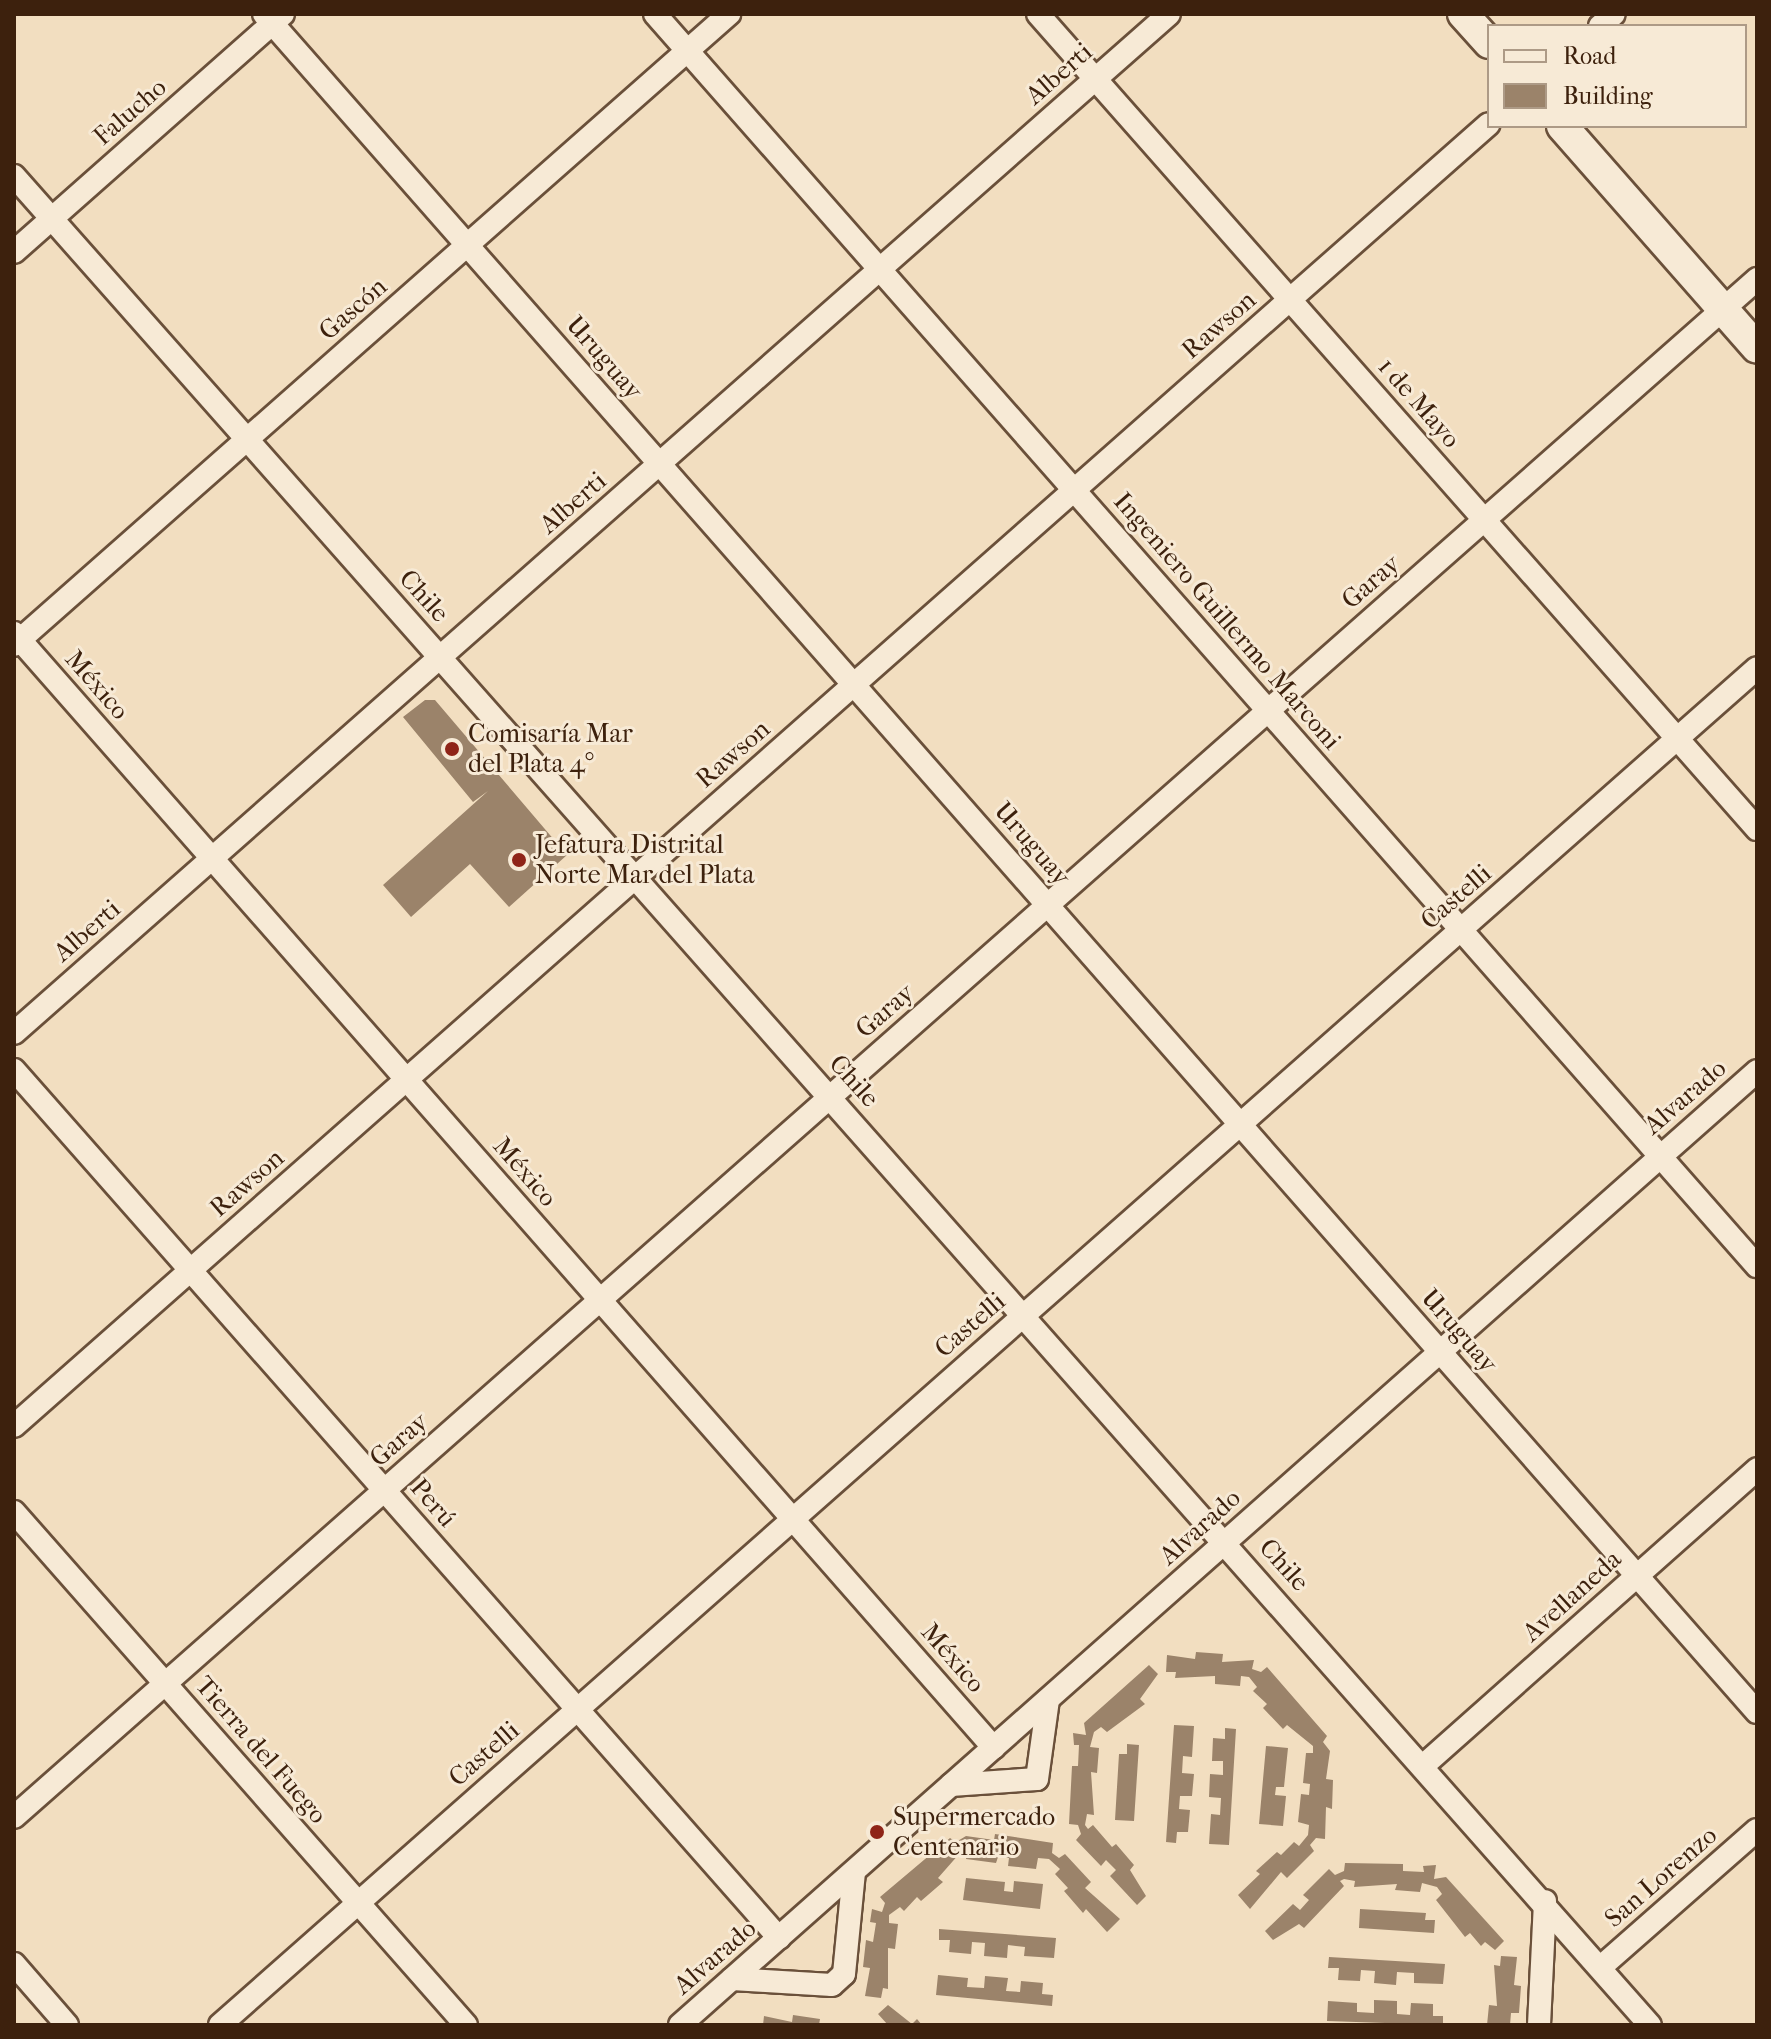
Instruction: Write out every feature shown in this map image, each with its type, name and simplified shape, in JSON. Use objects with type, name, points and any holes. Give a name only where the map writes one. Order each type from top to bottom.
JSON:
[{"type":"main road","points":[[1463,14],[1487,41]]},
{"type":"main road","points":[[1564,128],[1757,348]]},
{"type":"street","name":"Ingeniero Guillermo Marconi","points":[[655,14],[1757,1266]]},
{"type":"street","name":"Gascón","points":[[16,639],[248,439],[729,14]]},
{"type":"street","name":"1 de Mayo","points":[[1038,14],[1757,829]]},
{"type":"street","name":"Alberti","points":[[14,1033],[1169,14]]},
{"type":"street","name":"Falucho","points":[[14,252],[273,17]]},
{"type":"street","name":"Uruguay","points":[[273,17],[468,245],[1757,1712]]},
{"type":"street","name":"Rawson","points":[[14,1426],[1487,126]]},
{"type":"street","name":"Chile","points":[[14,176],[1545,1901],[1650,2025]]},
{"type":"street","name":"Garay","points":[[14,1817],[1757,279]]},
{"type":"street","name":"México","points":[[16,639],[994,1748]]},
{"type":"street","name":"Castelli","points":[[220,2025],[1757,668]]},
{"type":"street","name":"Perú","points":[[14,1070],[779,1938]]},
{"type":"street","name":"Alvarado","points":[[680,2025],[1757,1071]]},
{"type":"street","name":"Avellaneda","points":[[1424,1765],[1757,1469]]},
{"type":"street","name":"Tierra del Fuego","points":[[14,1512],[466,2025]]},
{"type":"street","points":[[951,1785],[1037,1779],[1048,1700]]},
{"type":"street","name":"San Lorenzo","points":[[1602,1966],[1757,1830]]},
{"type":"street","points":[[732,1979],[832,1985],[844,1974],[854,1872]]},
{"type":"street","points":[[1539,2025],[1545,1901]]},
{"type":"street","points":[[14,1964],[67,2025]]},
{"type":"building","points":[[425,700],[435,700],[567,855],[509,907],[470,864],[411,917],[383,885],[488,791],[473,802],[403,717]]},
{"type":"building","points":[[1196,1652],[1223,1654],[1222,1662],[1254,1660],[1252,1669],[1261,1672],[1267,1667],[1327,1736],[1323,1742],[1330,1751],[1326,1779],[1333,1780],[1332,1809],[1326,1807],[1325,1839],[1316,1838],[1310,1845],[1314,1851],[1287,1878],[1281,1872],[1250,1909],[1238,1895],[1260,1874],[1256,1871],[1277,1852],[1281,1855],[1294,1842],[1299,1846],[1308,1835],[1309,1825],[1298,1822],[1301,1794],[1309,1795],[1310,1784],[1303,1783],[1306,1753],[1313,1753],[1313,1746],[1287,1725],[1283,1729],[1263,1708],[1267,1704],[1253,1691],[1257,1687],[1249,1677],[1241,1676],[1240,1686],[1215,1684],[1215,1676],[1175,1678],[1176,1672],[1166,1672],[1167,1655],[1195,1659]]},
{"type":"building","points":[[1149,1665],[1158,1674],[1140,1699],[1145,1704],[1107,1732],[1101,1727],[1094,1732],[1090,1747],[1099,1748],[1097,1773],[1091,1772],[1094,1815],[1087,1814],[1085,1825],[1088,1829],[1093,1825],[1112,1847],[1116,1844],[1134,1865],[1130,1870],[1146,1896],[1137,1905],[1110,1876],[1116,1870],[1106,1860],[1101,1866],[1076,1840],[1081,1834],[1078,1825],[1069,1824],[1072,1766],[1078,1766],[1079,1745],[1074,1745],[1073,1733],[1086,1735],[1084,1723]]},
{"type":"building","points":[[1174,1725],[1194,1726],[1192,1757],[1183,1756],[1182,1773],[1194,1774],[1192,1796],[1180,1796],[1179,1809],[1190,1810],[1188,1832],[1177,1832],[1176,1843],[1166,1842]]},
{"type":"building","points":[[1225,1728],[1236,1729],[1229,1845],[1209,1844],[1211,1814],[1220,1815],[1221,1798],[1209,1797],[1210,1774],[1223,1775],[1223,1761],[1212,1761],[1213,1738],[1225,1739]]},
{"type":"building","points":[[1127,1744],[1139,1745],[1134,1821],[1115,1820],[1119,1754],[1127,1754]]},
{"type":"building","points":[[1266,1746],[1288,1748],[1284,1787],[1276,1787],[1275,1795],[1286,1796],[1283,1826],[1259,1824]]},
{"type":"building","points":[[995,1834],[1053,1843],[1052,1853],[1059,1858],[1065,1854],[1091,1882],[1085,1888],[1120,1919],[1107,1932],[1086,1909],[1083,1913],[1064,1891],[1068,1888],[1055,1874],[1060,1869],[1049,1859],[1038,1858],[1036,1869],[1008,1866],[1009,1858],[998,1857],[996,1863],[966,1859],[967,1853],[960,1853],[938,1878],[943,1882],[921,1901],[917,1897],[904,1911],[900,1907],[889,1915],[889,1923],[898,1924],[895,1949],[888,1948],[888,1989],[883,1988],[881,1998],[865,1996],[870,1968],[863,1967],[866,1940],[873,1942],[876,1923],[870,1922],[872,1909],[882,1912],[885,1903],[880,1897],[950,1838],[956,1842],[966,1836],[994,1840]]},
{"type":"building","points":[[1345,1863],[1403,1864],[1403,1871],[1424,1872],[1423,1866],[1436,1865],[1434,1879],[1446,1877],[1504,1941],[1495,1950],[1485,1942],[1481,1946],[1470,1933],[1465,1937],[1436,1900],[1442,1894],[1437,1887],[1422,1883],[1420,1892],[1395,1890],[1397,1884],[1354,1887],[1355,1881],[1344,1879],[1340,1881],[1344,1886],[1304,1928],[1299,1924],[1273,1940],[1265,1931],[1293,1904],[1300,1910],[1309,1900],[1303,1895],[1329,1869],[1335,1875],[1344,1871]]},
{"type":"building","points":[[966,1878],[1005,1882],[1004,1891],[1013,1892],[1014,1881],[1043,1884],[1040,1909],[963,1900]]},
{"type":"building","points":[[1360,1909],[1426,1913],[1425,1920],[1435,1920],[1434,1933],[1359,1928]]},
{"type":"building","points":[[939,1929],[1056,1938],[1054,1958],[1024,1956],[1025,1947],[1008,1945],[1007,1958],[984,1956],[985,1943],[972,1942],[971,1954],[949,1952],[950,1940],[939,1940]]},
{"type":"building","points":[[1501,1956],[1517,1957],[1514,1985],[1521,1986],[1519,2013],[1511,2013],[1510,2025],[1487,2025],[1489,2005],[1497,2006],[1494,1965],[1500,1966]]},
{"type":"building","points":[[1329,1957],[1445,1964],[1443,1984],[1414,1983],[1414,1973],[1397,1972],[1396,1985],[1374,1983],[1375,1971],[1361,1970],[1360,1981],[1338,1980],[1339,1968],[1328,1968]]},
{"type":"building","points":[[938,1975],[968,1978],[967,1987],[984,1988],[985,1976],[1008,1978],[1006,1991],[1020,1992],[1021,1981],[1043,1983],[1042,1994],[1053,1995],[1052,2006],[936,1995]]},
{"type":"building","points":[[1374,2000],[1397,2001],[1397,2014],[1410,2015],[1411,2003],[1433,2004],[1433,2016],[1443,2016],[1443,2025],[1327,2021],[1328,2001],[1357,2003],[1357,2012],[1374,2013]]},
{"type":"building","points":[[888,2005],[912,2024],[917,2019],[922,2025],[888,2025],[878,2014]]},
{"type":"building","points":[[793,2015],[820,2019],[819,2025],[763,2025],[764,2016],[792,2022]]},
{"type":"place","name":"Comisaría Mar del Plata 4°","points":[[452,749]]},
{"type":"place","name":"Jefatura Distrital Norte Mar del Plata","points":[[519,860]]},
{"type":"place","name":"Supermercado Centenario","points":[[877,1832]]}]
